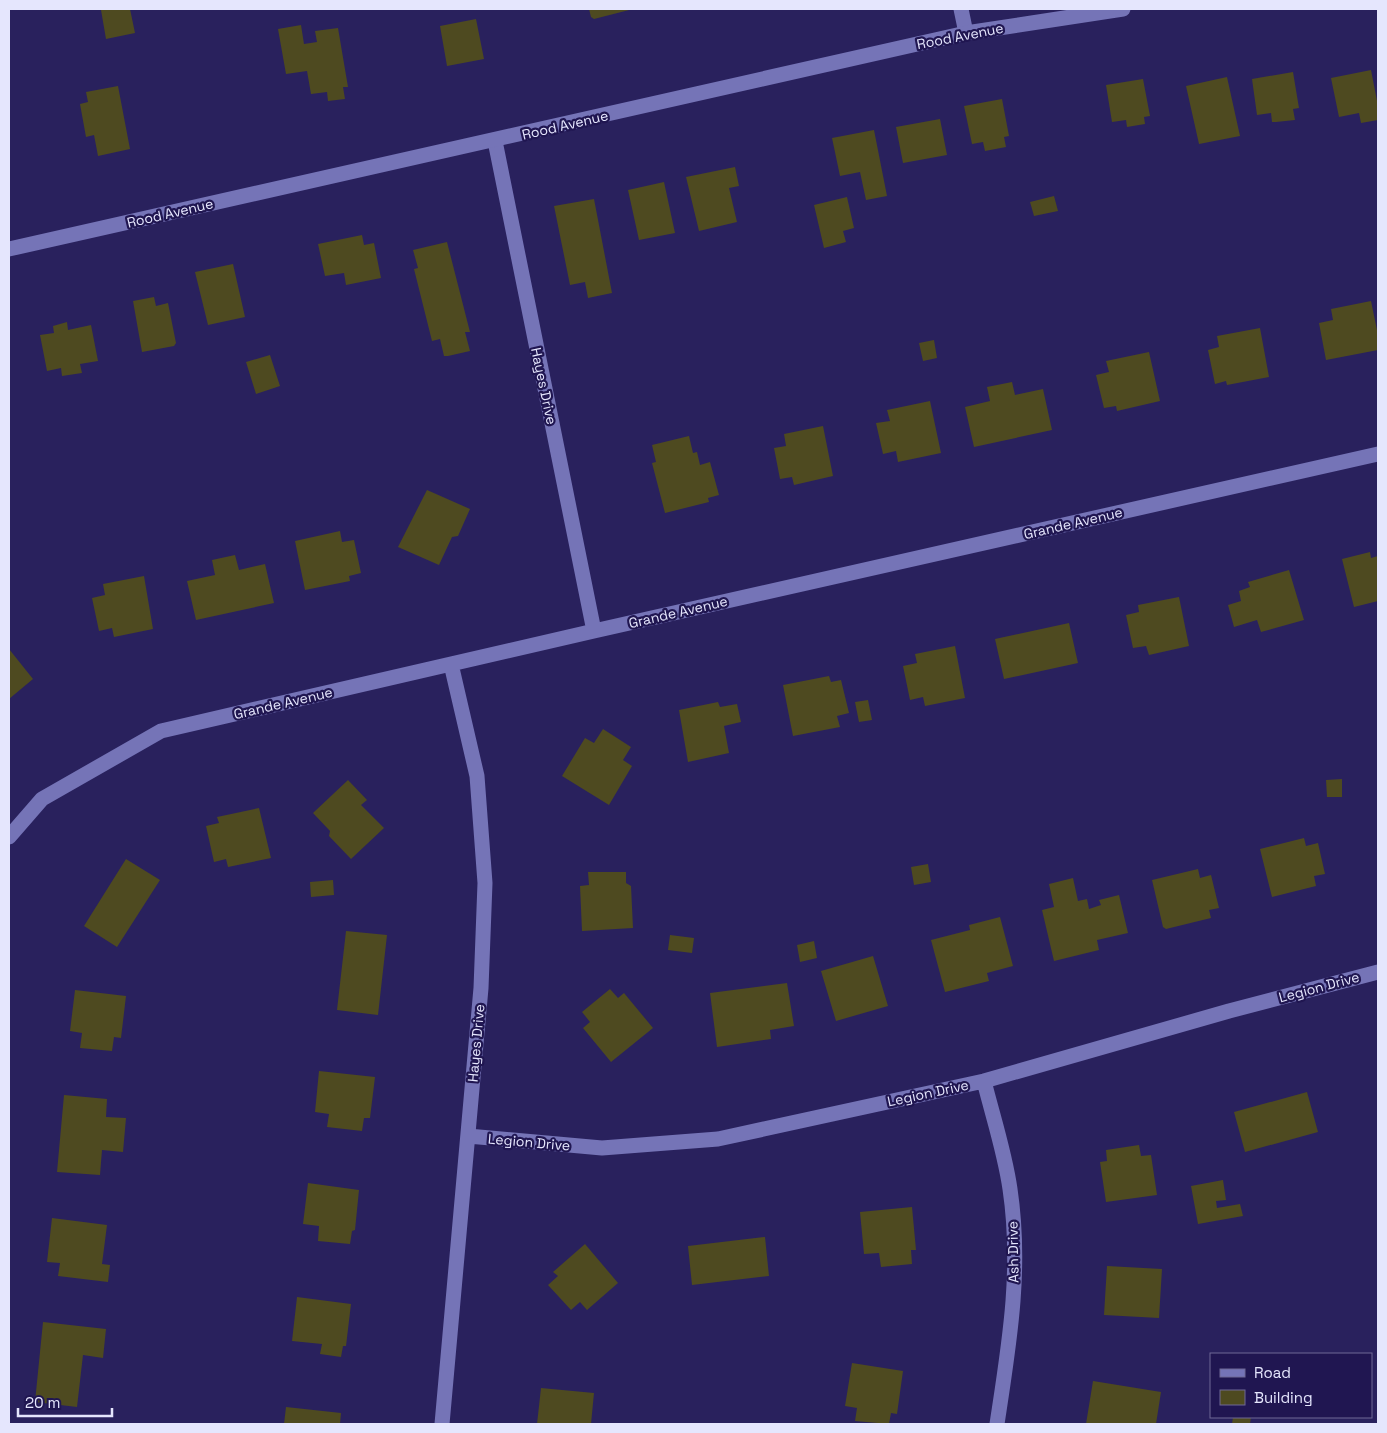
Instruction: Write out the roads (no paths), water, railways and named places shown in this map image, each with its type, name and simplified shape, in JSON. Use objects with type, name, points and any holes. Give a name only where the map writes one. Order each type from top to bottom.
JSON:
[{"type":"street","points":[[961,9],[966,33]]},
{"type":"street","name":"Rood Avenue","points":[[9,249],[966,33],[1123,9]]},
{"type":"street","name":"Hayes Drive","points":[[494,141],[594,631]]},
{"type":"street","name":"Grande Avenue","points":[[9,836],[42,799],[161,731],[1378,454]]},
{"type":"street","name":"Hayes Drive","points":[[442,1424],[481,988],[485,883],[477,776],[451,664]]},
{"type":"street","name":"Legion Drive","points":[[468,1136],[602,1148],[718,1139],[984,1081],[1229,1011],[1378,972]]},
{"type":"street","name":"Ash Drive","points":[[984,1081],[1010,1188],[1015,1253],[1013,1320],[997,1424]]}]
